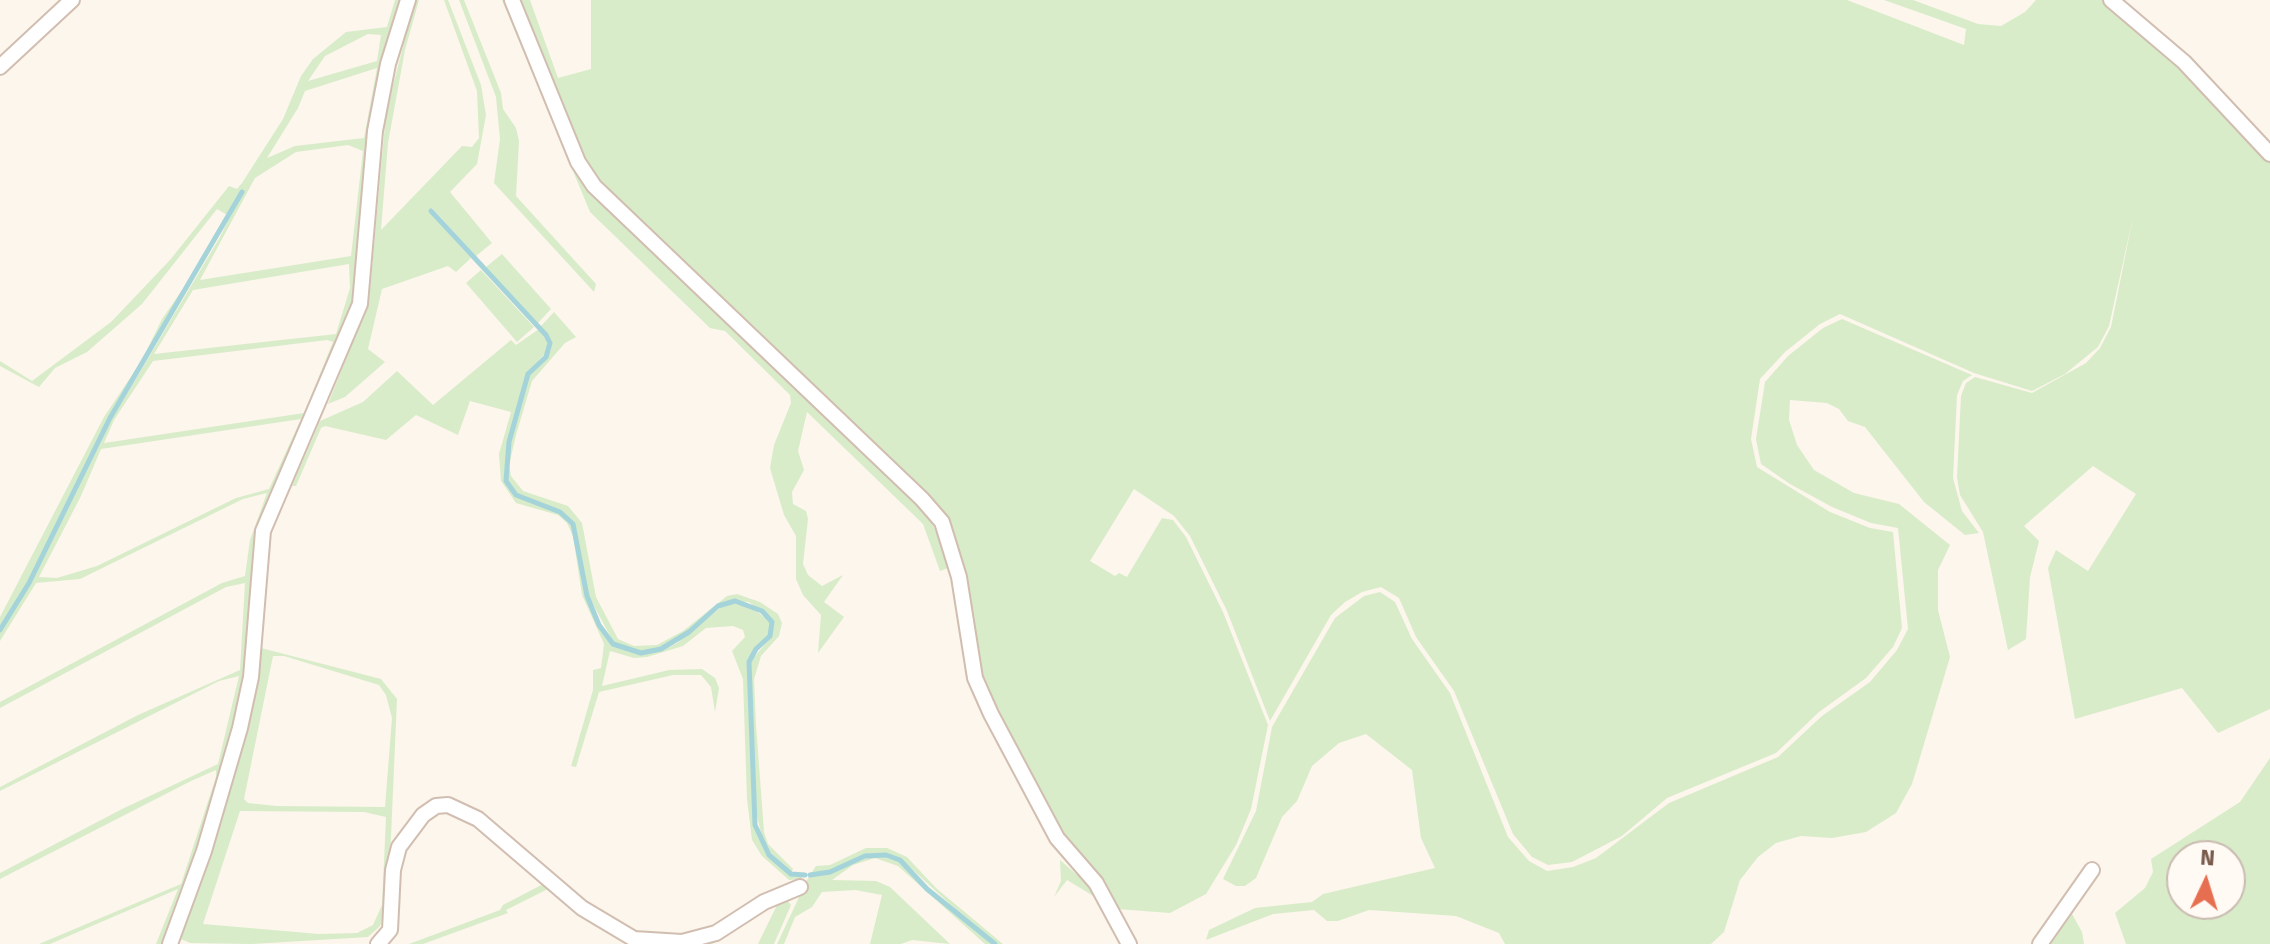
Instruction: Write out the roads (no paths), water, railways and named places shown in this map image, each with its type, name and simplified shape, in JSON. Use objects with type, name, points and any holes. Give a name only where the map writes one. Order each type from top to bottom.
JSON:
[{"type":"street","points":[[0,67],[72,0]]},
{"type":"street","points":[[170,944],[204,851],[240,728],[251,677],[263,531],[360,304],[375,131],[388,64],[408,0]]},
{"type":"street","points":[[512,0],[578,162],[594,186],[922,499],[942,522],[959,577],[975,678],[1057,838],[1096,883],[1129,944]]},
{"type":"street","points":[[2111,0],[2184,62],[2270,154]]},
{"type":"street","points":[[378,944],[390,930],[393,870],[399,847],[423,815],[436,806],[448,805],[478,819],[582,908],[634,939],[682,942],[716,933],[764,902],[800,887]]},
{"type":"street","points":[[2040,944],[2092,870]]},
{"type":"waterway","points":[[0,630],[29,583],[110,418],[242,192]]},
{"type":"waterway","points":[[431,211],[550,343],[546,357],[528,374],[509,442],[506,481],[516,495],[560,512],[573,524],[587,596],[599,625],[613,644],[641,653],[661,649],[689,632],[718,606],[735,601],[762,611],[772,622],[770,636],[756,649],[749,662],[755,825],[769,855],[791,874],[805,875]]},
{"type":"waterway","points":[[810,875],[830,872],[865,856],[886,855],[900,860],[927,889],[995,944]]}]
